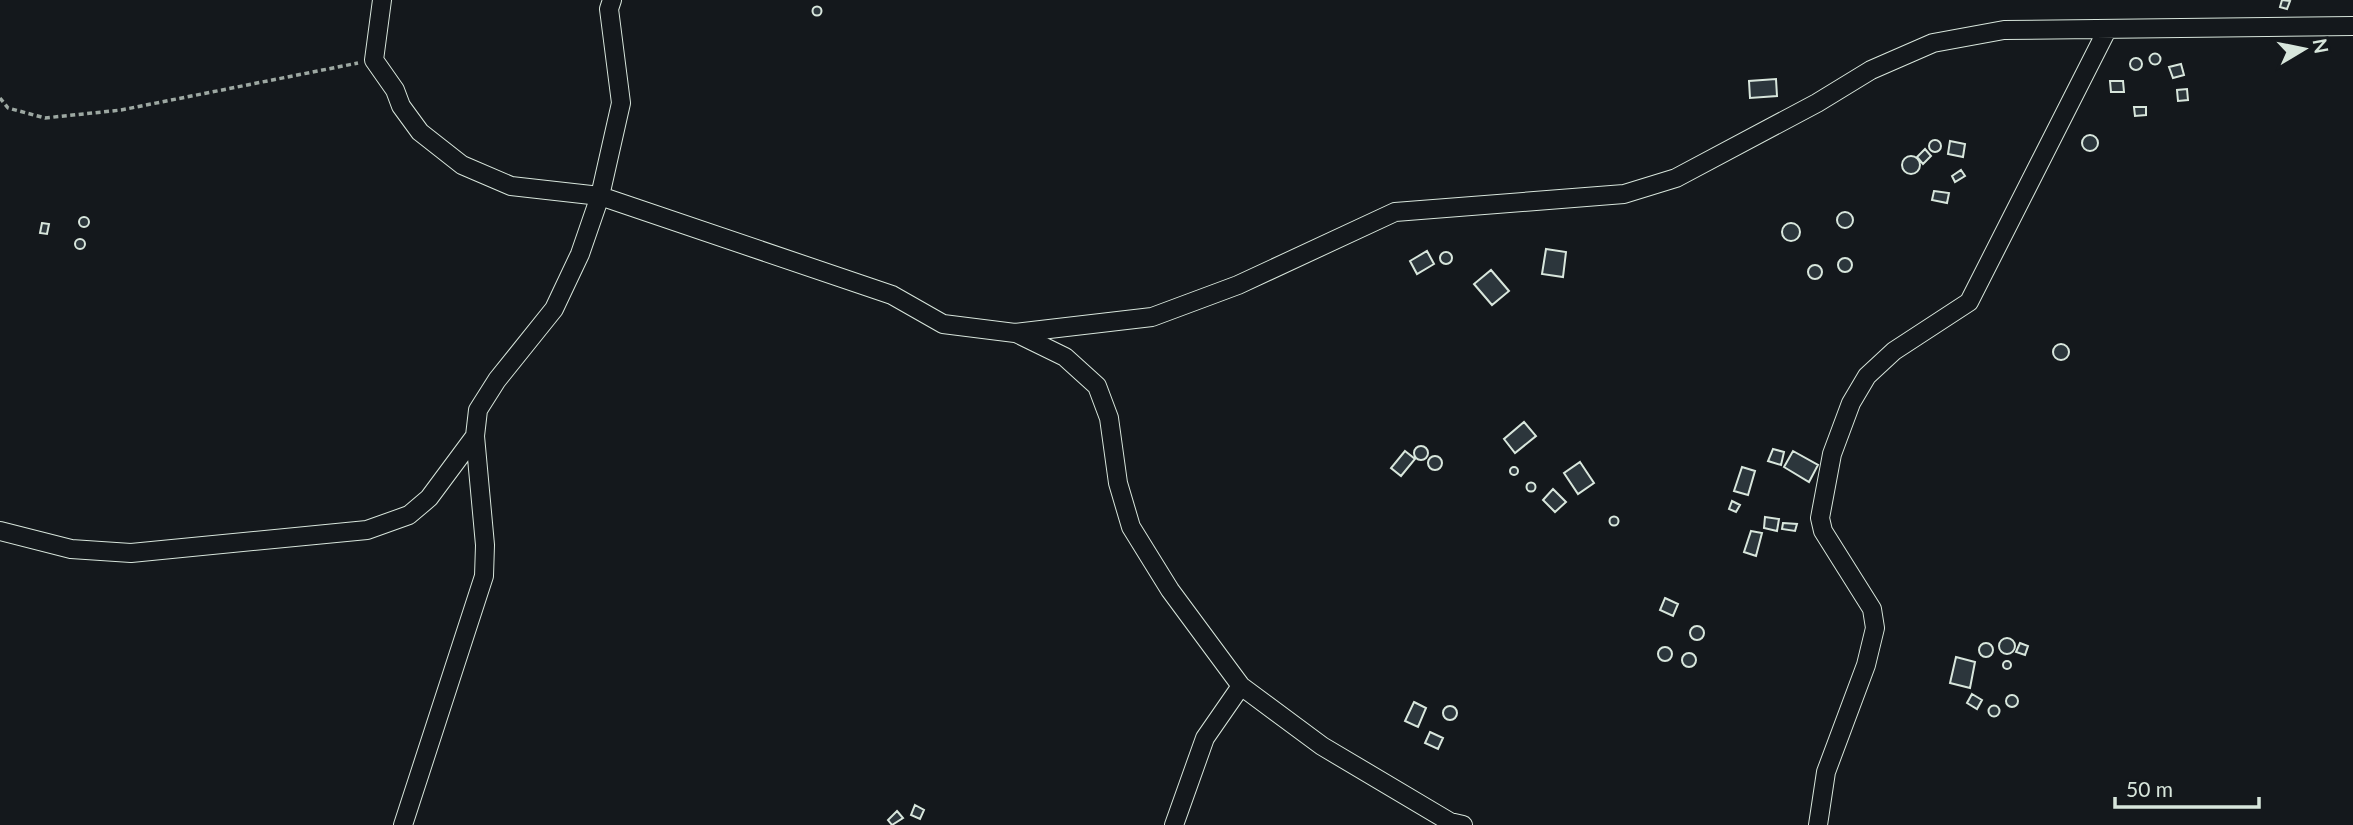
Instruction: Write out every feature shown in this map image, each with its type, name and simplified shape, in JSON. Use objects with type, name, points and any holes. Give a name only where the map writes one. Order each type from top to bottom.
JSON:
[{"type":"street","points":[[382,0],[374,60],[395,90],[401,106],[421,132],[462,165],[511,186],[600,196],[855,281],[892,295],[943,324],[1016,333],[1152,317],[1238,285],[1395,212],[1624,194],[1676,178],[1817,103],[1871,70],[1933,43],[2004,30],[2353,26]]},
{"type":"street","points":[[404,825],[484,576],[485,545],[475,436],[478,410],[490,390],[554,309],[580,254],[600,196],[621,103],[609,9],[612,0]]},
{"type":"street","points":[[1818,825],[1826,772],[1866,665],[1875,628],[1872,609],[1823,531],[1820,518],[1832,454],[1852,403],[1867,376],[1894,351],[1969,302],[2107,30]]},
{"type":"street","points":[[1016,333],[1065,357],[1097,386],[1109,418],[1118,483],[1131,527],[1170,590],[1241,686],[1321,746],[1450,822],[1463,825]]},
{"type":"street","points":[[0,531],[71,549],[131,552],[367,530],[409,515],[429,498],[475,436]]},
{"type":"street","points":[[1174,825],[1205,738],[1241,686]]},
{"type":"path","points":[[0,98],[8,108],[45,118],[121,110],[374,60]]},
{"type":"building","points":[[2282,0],[2290,1],[2287,9],[2280,7]]},
{"type":"building","points":[[817,6],[822,11],[817,16],[812,11]]},
{"type":"building","points":[[2155,54],[2159,55],[2159,63],[2155,64],[2151,63],[2150,59],[2151,55]]},
{"type":"building","points":[[2136,58],[2142,64],[2136,70],[2130,64]]},
{"type":"building","points":[[2181,64],[2184,75],[2173,78],[2169,67]]},
{"type":"building","points":[[1776,79],[1777,96],[1750,98],[1749,81]]},
{"type":"building","points":[[2110,81],[2123,81],[2124,92],[2111,92]]},
{"type":"building","points":[[2187,89],[2188,100],[2178,101],[2177,90]]},
{"type":"building","points":[[2134,107],[2146,107],[2146,115],[2135,116]]},
{"type":"building","points":[[2087,135],[2093,135],[2098,143],[2096,149],[2087,151],[2082,146],[2082,140]]},
{"type":"building","points":[[1935,140],[1941,146],[1935,152],[1929,146]]},
{"type":"building","points":[[1950,141],[1965,144],[1963,157],[1948,154]]},
{"type":"building","points":[[1925,149],[1931,156],[1923,164],[1917,157]]},
{"type":"building","points":[[1911,156],[1917,159],[1920,165],[1917,171],[1911,174],[1905,171],[1902,165],[1905,159]]},
{"type":"building","points":[[1961,170],[1965,176],[1955,182],[1952,176]]},
{"type":"building","points":[[1934,191],[1949,193],[1947,203],[1932,200]]},
{"type":"building","points":[[1845,212],[1851,214],[1851,226],[1845,228],[1839,226],[1837,220],[1839,214]]},
{"type":"building","points":[[84,217],[88,218],[88,226],[84,227],[80,226],[79,222],[80,218]]},
{"type":"building","points":[[42,223],[49,224],[47,234],[40,233]]},
{"type":"building","points":[[1791,223],[1797,226],[1800,232],[1797,238],[1791,241],[1785,238],[1782,232],[1785,226]]},
{"type":"building","points":[[80,239],[84,240],[84,248],[80,249],[76,248],[75,244],[76,240]]},
{"type":"building","points":[[1546,249],[1566,252],[1563,277],[1542,274]]},
{"type":"building","points":[[1427,251],[1434,264],[1417,274],[1410,261]]},
{"type":"building","points":[[1446,252],[1452,258],[1446,264],[1440,258]]},
{"type":"building","points":[[1845,258],[1850,260],[1850,270],[1845,272],[1840,270],[1838,265],[1840,260]]},
{"type":"building","points":[[1812,265],[1818,265],[1822,272],[1818,279],[1812,279],[1808,275],[1808,269]]},
{"type":"building","points":[[1491,270],[1509,291],[1492,305],[1474,284]]},
{"type":"building","points":[[2061,344],[2067,346],[2067,358],[2061,360],[2055,358],[2053,352],[2055,346]]},
{"type":"building","points":[[1524,422],[1536,436],[1515,453],[1504,439]]},
{"type":"building","points":[[1418,446],[1424,446],[1428,453],[1424,460],[1418,460],[1414,456],[1414,450]]},
{"type":"building","points":[[1773,449],[1784,452],[1781,465],[1768,461]]},
{"type":"building","points":[[1405,451],[1415,459],[1401,476],[1391,468]]},
{"type":"building","points":[[1793,451],[1818,465],[1809,482],[1784,467]]},
{"type":"building","points":[[1432,456],[1438,456],[1442,463],[1438,470],[1432,470],[1428,466],[1428,460]]},
{"type":"building","points":[[1580,462],[1594,483],[1578,494],[1564,473]]},
{"type":"building","points":[[1514,467],[1518,471],[1514,475],[1510,471]]},
{"type":"building","points":[[1742,467],[1755,471],[1748,495],[1734,491]]},
{"type":"building","points":[[1531,482],[1536,487],[1531,492],[1526,487]]},
{"type":"building","points":[[1553,489],[1566,502],[1555,512],[1543,500]]},
{"type":"building","points":[[1732,501],[1740,505],[1736,512],[1729,509]]},
{"type":"building","points":[[1614,517],[1618,521],[1614,525],[1610,521]]},
{"type":"building","points":[[1765,517],[1779,519],[1777,531],[1764,528]]},
{"type":"building","points":[[1783,523],[1797,524],[1795,531],[1782,529]]},
{"type":"building","points":[[1751,531],[1762,533],[1756,556],[1744,552]]},
{"type":"building","points":[[1665,598],[1678,604],[1673,616],[1660,610]]},
{"type":"building","points":[[1694,626],[1700,626],[1704,633],[1700,640],[1694,640],[1690,636],[1690,630]]},
{"type":"building","points":[[2004,638],[2010,638],[2015,646],[2013,652],[2004,654],[1999,649],[1999,643]]},
{"type":"building","points":[[1986,643],[1991,645],[1991,655],[1986,657],[1981,655],[1979,650],[1981,645]]},
{"type":"building","points":[[2020,643],[2028,646],[2025,655],[2016,652]]},
{"type":"building","points":[[1662,647],[1668,647],[1672,654],[1668,661],[1662,661],[1658,657],[1658,651]]},
{"type":"building","points":[[1686,653],[1692,653],[1696,660],[1692,667],[1686,667],[1682,663],[1682,657]]},
{"type":"building","points":[[1956,657],[1975,662],[1970,688],[1950,683]]},
{"type":"building","points":[[2007,661],[2011,665],[2007,669],[2003,665]]},
{"type":"building","points":[[1972,694],[1982,700],[1977,709],[1967,703]]},
{"type":"building","points":[[2012,695],[2018,701],[2012,707],[2006,701]]},
{"type":"building","points":[[1414,702],[1426,708],[1418,727],[1405,721]]},
{"type":"building","points":[[1994,705],[2000,711],[1994,717],[1988,711]]},
{"type":"building","points":[[1447,706],[1453,706],[1457,713],[1453,720],[1447,720],[1443,716],[1443,710]]},
{"type":"building","points":[[1430,732],[1443,738],[1438,749],[1425,743]]},
{"type":"building","points":[[915,805],[924,810],[920,819],[911,815]]},
{"type":"building","points":[[897,811],[903,818],[892,825],[888,820]]}]
